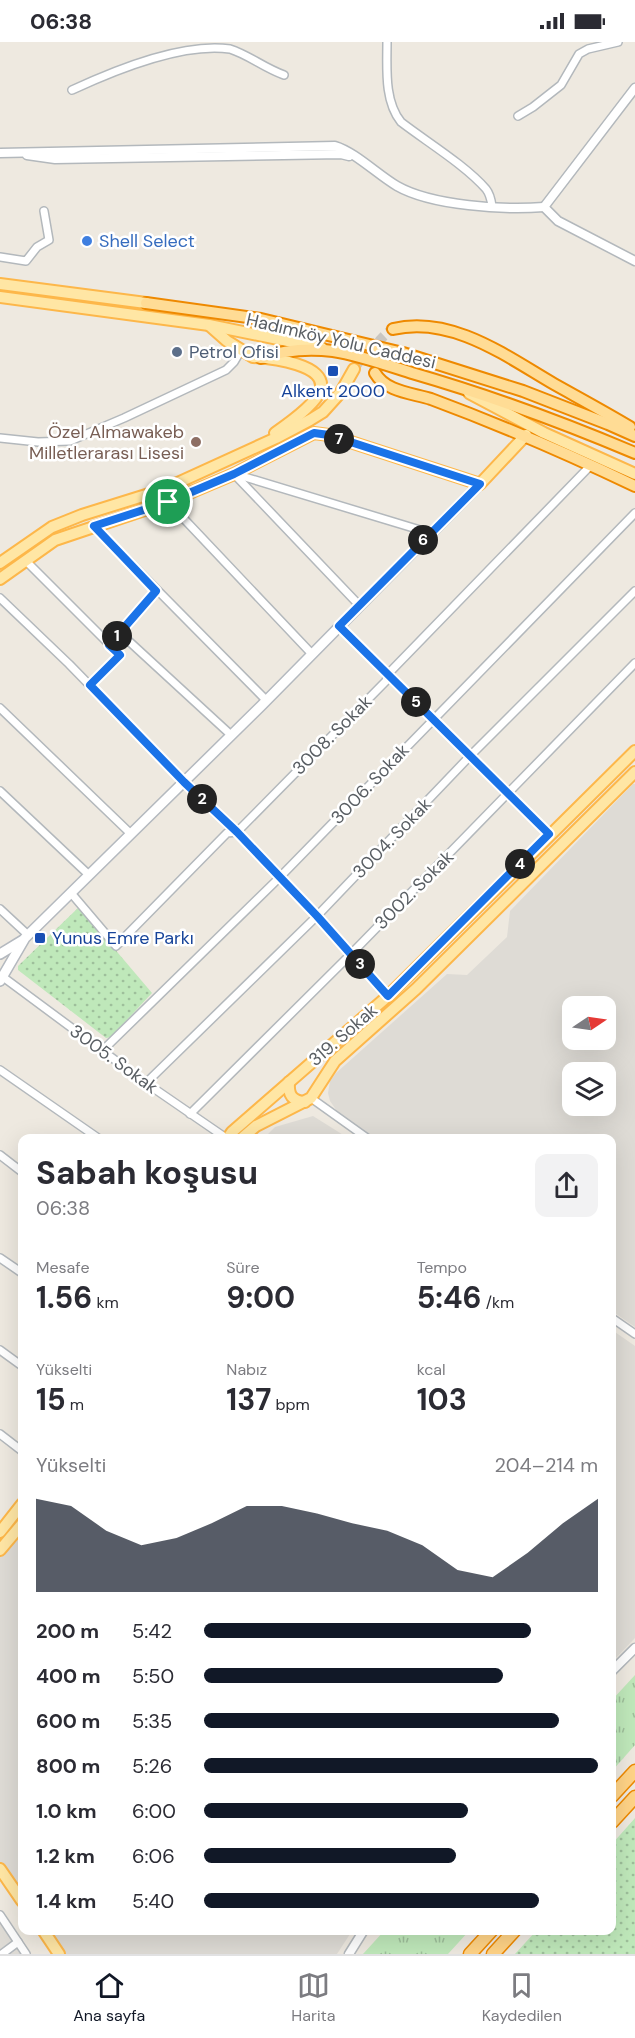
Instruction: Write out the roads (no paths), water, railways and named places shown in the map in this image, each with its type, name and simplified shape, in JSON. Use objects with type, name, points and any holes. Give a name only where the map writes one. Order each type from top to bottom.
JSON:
[{"type":"highway","name":"Hadımköy Yolu Caddesi","points":[[146,303],[261,319],[395,351],[523,391],[635,436]]},
{"type":"highway","points":[[393,329],[406,326],[426,327],[452,332],[477,341],[635,430]]},
{"type":"highway","name":"Hadımköy Yolu Caddesi","points":[[261,358],[298,350],[333,351],[376,368],[459,386],[543,415],[635,453]]},
{"type":"highway","points":[[376,368],[384,385],[428,398],[526,435],[635,486]]},
{"type":"highway","points":[[616,1792],[635,1771]]},
{"type":"highway","points":[[616,1818],[635,1797]]},
{"type":"highway","points":[[470,1954],[487,1935]]},
{"type":"highway","points":[[493,1954],[510,1935]]},
{"type":"main road","name":"Hadımköy Yolu Caddesi","points":[[0,285],[146,303]]},
{"type":"main road","name":"Hadımköy Yolu Caddesi","points":[[0,297],[209,325],[333,351]]},
{"type":"main road","points":[[209,325],[253,357],[309,369],[319,377],[321,385],[316,398],[281,429],[247,451]]},
{"type":"main road","points":[[0,563],[52,527],[82,515],[162,490],[276,438],[323,412],[341,392],[354,369]]},
{"type":"main road","points":[[459,386],[544,433],[635,474]]},
{"type":"main road","points":[[0,579],[55,540],[168,502],[234,474],[314,433],[329,435],[480,484]]},
{"type":"main road","points":[[0,954],[26,937],[184,782],[526,435]]},
{"type":"main road","points":[[162,490],[168,502]]},
{"type":"main road","name":"319. Sokak","points":[[230,1134],[388,996],[635,751]]},
{"type":"main road","name":"319. Sokak","points":[[308,1100],[335,1061],[416,989],[635,772]]},
{"type":"main road","points":[[2,979],[26,937]]},
{"type":"main road","points":[[302,1071],[316,1077],[319,1086]]},
{"type":"main road","points":[[289,1082],[288,1090],[292,1098],[297,1101],[308,1100]]},
{"type":"main road","points":[[247,1134],[256,1126],[308,1100]]},
{"type":"main road","points":[[0,1532],[18,1508]]},
{"type":"main road","points":[[0,1550],[18,1529]]},
{"type":"main road","points":[[0,1869],[18,1895]]},
{"type":"main road","points":[[46,1935],[58,1954]]},
{"type":"street","points":[[387,42],[389,94],[396,116],[401,123],[471,175],[486,189],[492,206]]},
{"type":"street","points":[[518,116],[561,85],[579,54],[588,49],[618,42]]},
{"type":"street","points":[[72,90],[178,45],[227,48],[284,75]]},
{"type":"street","points":[[544,207],[635,88]]},
{"type":"street","points":[[1,153],[55,159],[341,154],[357,159],[400,188],[422,197],[492,206],[544,207],[558,221],[635,261]]},
{"type":"street","points":[[0,257],[26,261],[37,247],[49,240],[44,211]]},
{"type":"street","points":[[0,438],[38,442],[70,441],[226,370],[241,350]]},
{"type":"street","name":"3008. Sokak","points":[[70,893],[116,946],[227,833],[237,832],[386,681],[388,674],[591,465]]},
{"type":"street","points":[[234,474],[430,533]]},
{"type":"street","points":[[234,474],[359,605]]},
{"type":"street","points":[[168,502],[311,653]]},
{"type":"street","name":"3006. Sokak","points":[[102,1051],[280,878],[635,513]]},
{"type":"street","points":[[94,526],[266,700]]},
{"type":"street","points":[[26,561],[120,655],[90,685]]},
{"type":"street","points":[[109,645],[156,591]]},
{"type":"street","name":"3004. Sokak","points":[[146,1083],[317,916],[470,756],[635,591]]},
{"type":"street","points":[[0,598],[237,832],[317,916],[388,996]]},
{"type":"street","points":[[339,626],[549,834]]},
{"type":"street","points":[[120,633],[231,735]]},
{"type":"street","name":"3002. Sokak","points":[[190,1114],[506,797],[635,663]]},
{"type":"street","points":[[0,708],[131,834]]},
{"type":"street","points":[[0,791],[89,875]]},
{"type":"street","points":[[0,909],[26,937]]},
{"type":"street","name":"3005. Sokak","points":[[2,979],[221,1134]]},
{"type":"street","points":[[0,1070],[92,1134]]},
{"type":"street","points":[[308,1100],[361,1134]]},
{"type":"street","points":[[0,1155],[18,1169]]},
{"type":"street","points":[[0,1257],[18,1271]]},
{"type":"street","points":[[616,1321],[635,1334]]},
{"type":"street","points":[[0,1350],[18,1363]]},
{"type":"street","points":[[0,1434],[18,1448]]},
{"type":"street","points":[[616,1667],[635,1647]]},
{"type":"street","points":[[0,1915],[26,1954]]},
{"type":"street","points":[[349,1954],[361,1935]]},
{"type":"street","points":[[2,1954],[18,1942]]},
{"type":"tunnel","points":[[375,373],[378,343],[393,329]]},
{"type":"tunnel","points":[[354,369],[365,353],[377,342]]},
{"type":"place","name":"Shell Select","points":[[87,241]]},
{"type":"place","name":"Petrol Ofisi","points":[[177,352]]},
{"type":"place","name":"Alkent 2000","points":[[333,371]]},
{"type":"place","name":"Özel Almawakeb Milletlerarası Lisesi","points":[[196,442]]},
{"type":"place","name":"Yunus Emre Parkı","points":[[40,938]]}]
